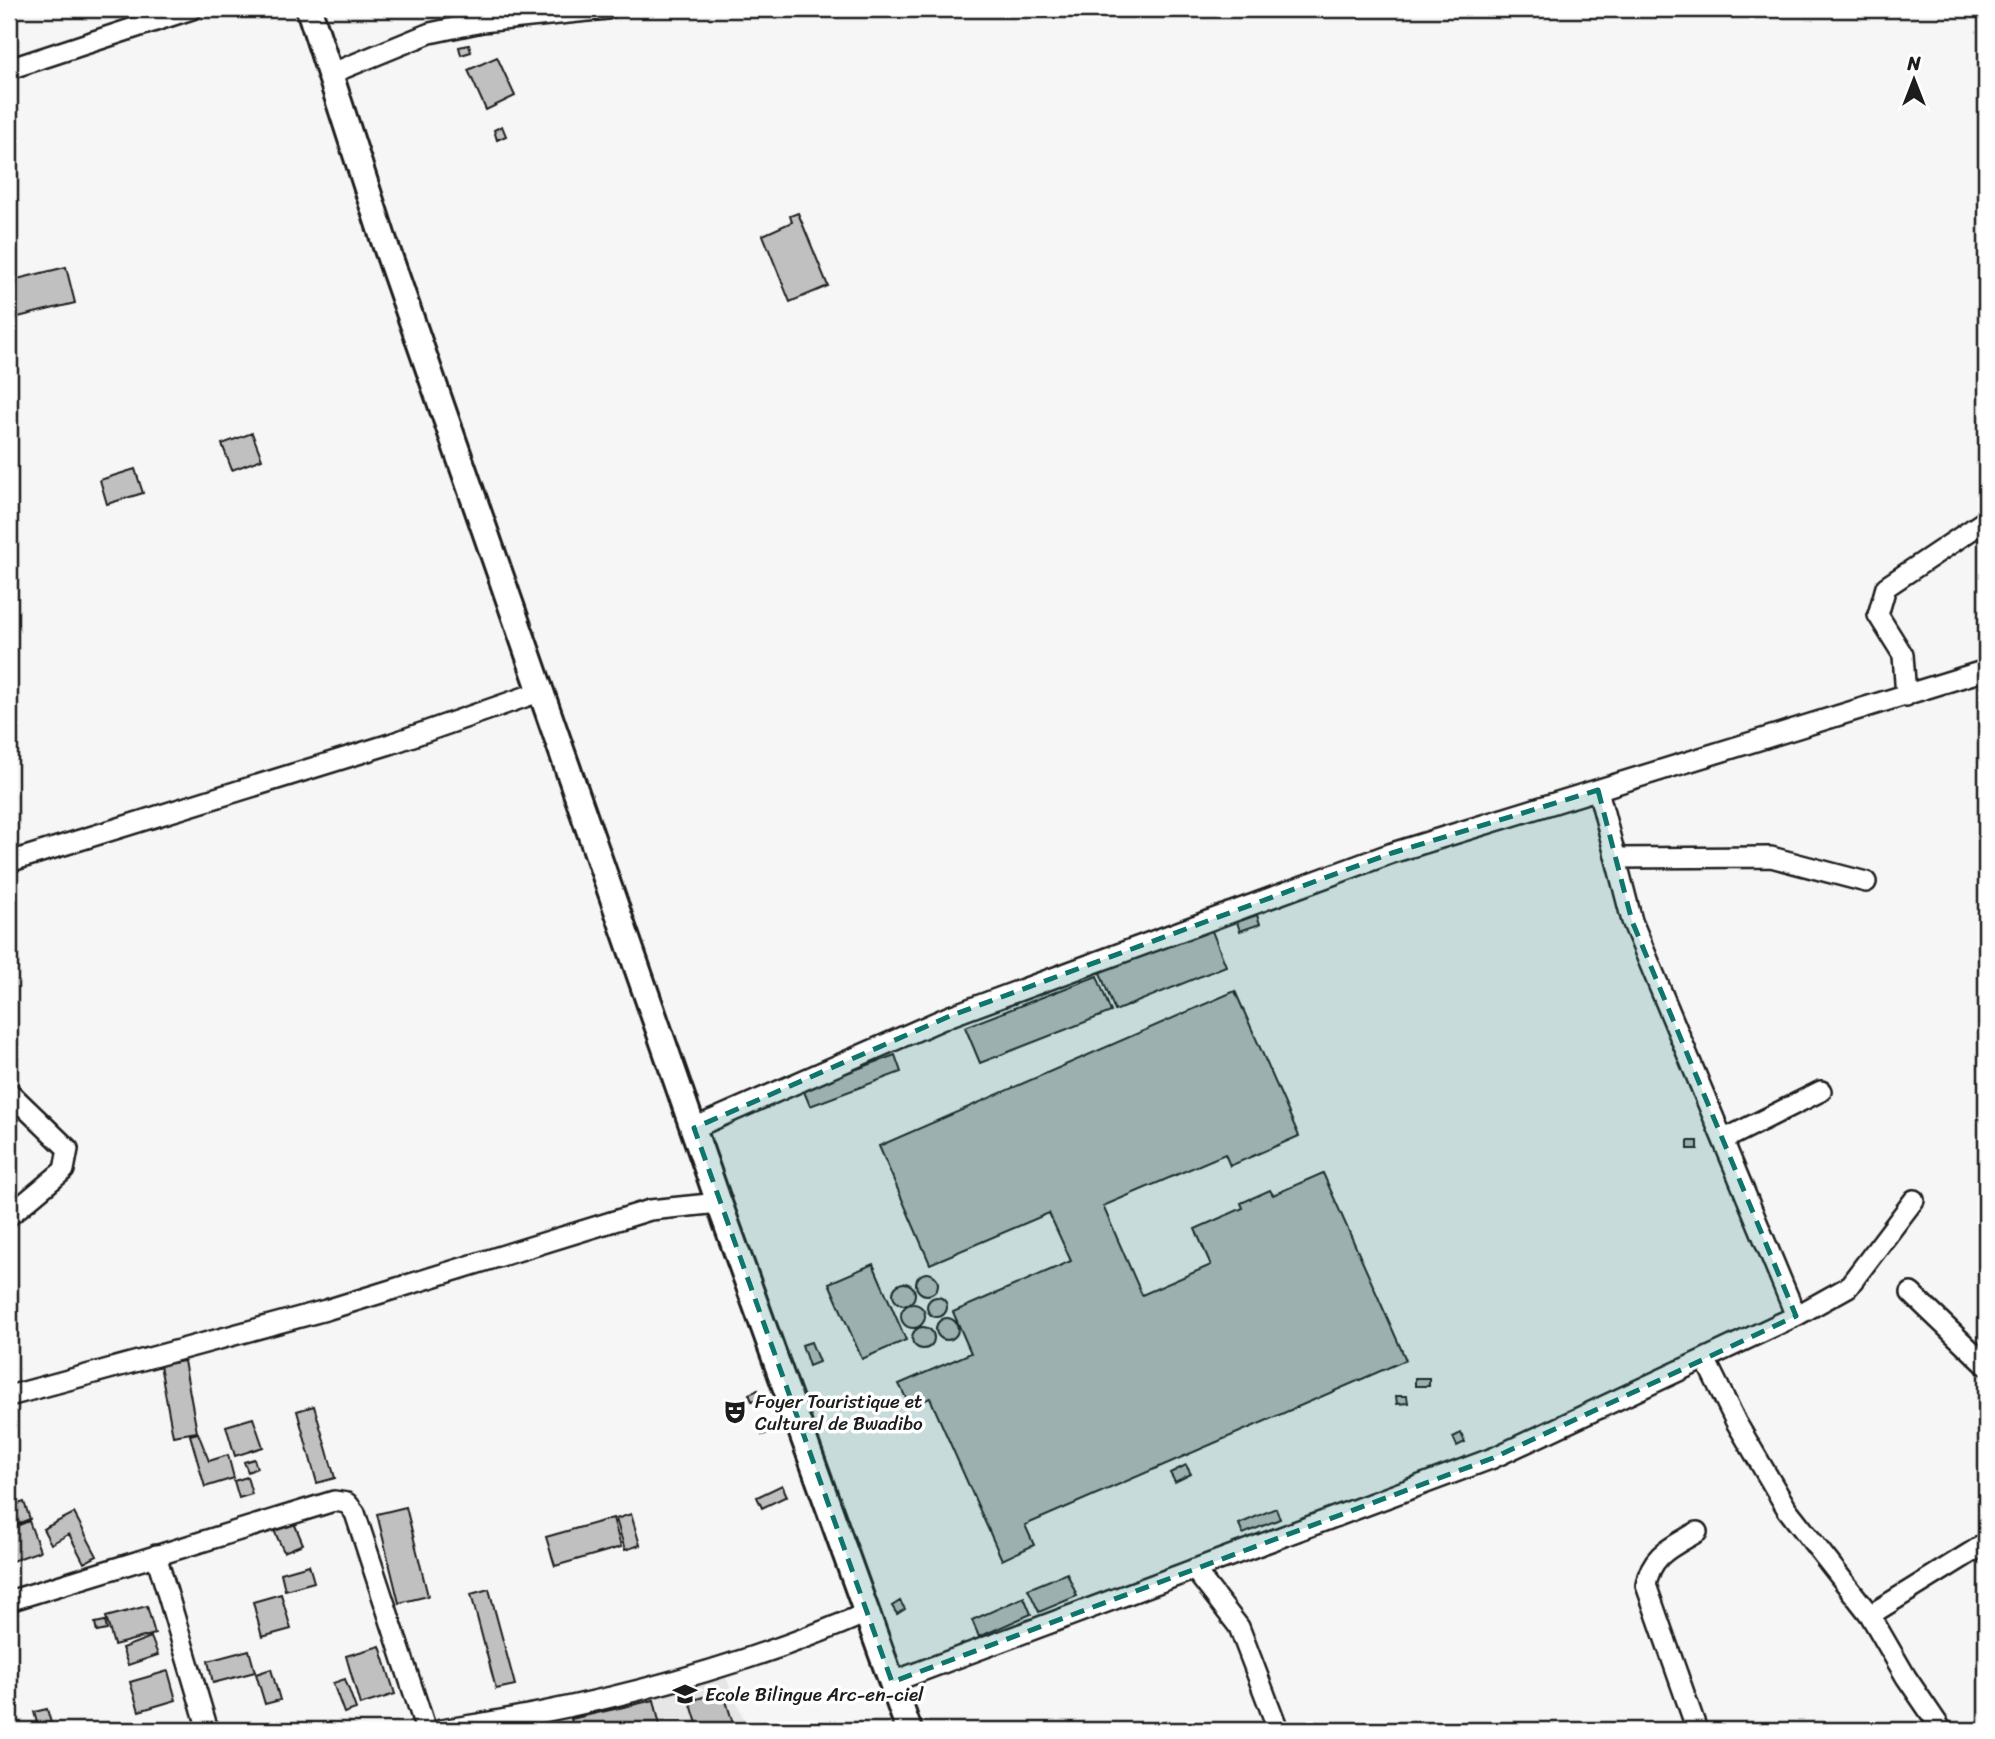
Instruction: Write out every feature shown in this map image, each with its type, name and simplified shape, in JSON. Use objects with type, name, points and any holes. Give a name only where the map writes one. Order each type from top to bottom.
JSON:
[{"type":"main road","points":[[309,9],[383,238],[719,1203],[869,1612],[909,1730]]},
{"type":"street","points":[[9,69],[192,9]]},
{"type":"street","points":[[330,74],[430,33],[482,22],[607,9]]},
{"type":"street","points":[[1906,696],[1903,655],[1878,615],[1886,587],[1986,520]]},
{"type":"street","points":[[694,1128],[950,1016],[1392,853],[1986,670]]},
{"type":"street","points":[[9,862],[390,744],[542,691]]},
{"type":"street","points":[[1598,790],[1632,921],[1725,1139],[1796,1316]]},
{"type":"street","points":[[1616,858],[1771,857],[1866,882]]},
{"type":"street","points":[[1725,1139],[1821,1091]]},
{"type":"street","points":[[9,1092],[68,1149],[64,1170],[9,1216]]},
{"type":"street","points":[[892,1682],[1493,1458],[1705,1359],[1796,1316],[1847,1287],[1914,1200]]},
{"type":"street","points":[[9,1396],[326,1310],[650,1210],[719,1203]]},
{"type":"street","points":[[1911,1293],[1986,1365]]},
{"type":"street","points":[[1705,1359],[1736,1422],[1787,1509],[1870,1615],[1942,1730]]},
{"type":"street","points":[[9,1601],[334,1502],[347,1503],[355,1513],[426,1730]]},
{"type":"street","points":[[1697,1532],[1661,1554],[1649,1567],[1646,1585],[1697,1730]]},
{"type":"street","points":[[1870,1615],[1986,1543]]},
{"type":"street","points":[[156,1555],[208,1730]]},
{"type":"street","points":[[1194,1569],[1239,1627],[1276,1724]]},
{"type":"street","points":[[441,1730],[603,1698],[699,1674],[766,1654],[869,1612]]},
{"type":"highlighted area","points":[[1598,790],[1632,921],[1796,1316],[1493,1458],[892,1682],[694,1128],[950,1016],[1392,853]]},
{"type":"shaded area","name":"Ecole Bilingue Arc-en-ciel","points":[[725,1675],[749,1730],[554,1730],[549,1713]]},
{"type":"building","points":[[469,45],[471,52],[461,55],[459,47]]},
{"type":"building","points":[[497,57],[515,96],[486,110],[468,70]]},
{"type":"building","points":[[502,126],[506,136],[497,140],[494,130]]},
{"type":"building","points":[[798,213],[828,286],[790,302],[763,235],[792,222],[790,216]]},
{"type":"building","points":[[66,267],[75,303],[18,317],[9,281]]},
{"type":"building","points":[[252,433],[262,459],[232,470],[222,444]]},
{"type":"building","points":[[135,469],[143,493],[107,504],[100,480]]},
{"type":"building","points":[[1257,915],[1260,924],[1240,931],[1237,922]]},
{"type":"building","points":[[1210,926],[1226,966],[1115,1011],[1099,970]]},
{"type":"building","points":[[1097,976],[1111,1012],[980,1063],[965,1027]]},
{"type":"building","points":[[1235,991],[1299,1136],[1230,1166],[1225,1154],[1103,1206],[1142,1295],[1211,1265],[1195,1229],[1243,1208],[1241,1203],[1270,1190],[1273,1195],[1323,1173],[1406,1360],[1025,1525],[1034,1545],[1002,1560],[930,1398],[910,1406],[899,1384],[971,1353],[953,1312],[1071,1261],[1049,1213],[930,1264],[879,1146]]},
{"type":"building","points":[[895,1055],[901,1072],[810,1106],[803,1089]]},
{"type":"building","points":[[1688,1141],[1698,1141],[1698,1149],[1688,1149]]},
{"type":"building","points":[[873,1264],[906,1340],[862,1359],[829,1283]]},
{"type":"building","points":[[927,1273],[935,1276],[938,1284],[935,1292],[927,1295],[919,1292],[916,1284],[919,1276]]},
{"type":"building","points":[[900,1283],[908,1283],[915,1290],[915,1298],[908,1305],[900,1305],[893,1298],[893,1290]]},
{"type":"building","points":[[933,1297],[941,1297],[947,1307],[941,1317],[933,1317],[927,1311],[927,1303]]},
{"type":"building","points":[[913,1304],[921,1308],[925,1316],[921,1324],[913,1328],[905,1324],[901,1316],[905,1308]]},
{"type":"building","points":[[947,1318],[955,1321],[958,1329],[955,1337],[947,1340],[939,1337],[936,1329],[939,1321]]},
{"type":"building","points":[[923,1327],[931,1330],[934,1338],[931,1346],[923,1349],[915,1346],[912,1338],[915,1330]]},
{"type":"building","points":[[811,1342],[819,1362],[809,1366],[802,1345]]},
{"type":"building","points":[[184,1361],[197,1432],[173,1436],[160,1365]]},
{"type":"building","points":[[1415,1378],[1429,1378],[1429,1386],[1415,1386]]},
{"type":"building","points":[[758,1390],[760,1398],[752,1401],[749,1394]]},
{"type":"building","points":[[1396,1396],[1407,1396],[1408,1403],[1397,1404]]},
{"type":"building","points":[[314,1406],[335,1478],[317,1483],[297,1411]]},
{"type":"building","points":[[253,1418],[263,1447],[235,1456],[226,1426]]},
{"type":"building","points":[[768,1422],[771,1432],[762,1435],[759,1425]]},
{"type":"building","points":[[198,1433],[209,1461],[228,1455],[234,1478],[205,1487],[190,1435]]},
{"type":"building","points":[[1461,1433],[1465,1442],[1457,1446],[1453,1437]]},
{"type":"building","points":[[254,1459],[257,1468],[248,1472],[244,1462]]},
{"type":"building","points":[[1186,1465],[1191,1474],[1175,1482],[1170,1473]]},
{"type":"building","points":[[247,1477],[252,1494],[239,1498],[234,1481]]},
{"type":"building","points":[[782,1485],[787,1496],[762,1508],[757,1497]]},
{"type":"building","points":[[24,1502],[30,1519],[9,1527],[9,1507]]},
{"type":"building","points":[[406,1507],[428,1596],[399,1603],[377,1514]]},
{"type":"building","points":[[1276,1508],[1280,1519],[1243,1534],[1239,1524]]},
{"type":"building","points":[[74,1513],[97,1556],[84,1563],[69,1534],[51,1544],[43,1529]]},
{"type":"building","points":[[631,1514],[640,1545],[625,1550],[616,1519]]},
{"type":"building","points":[[292,1518],[303,1544],[284,1552],[272,1526]]},
{"type":"building","points":[[613,1518],[621,1547],[555,1566],[546,1537]]},
{"type":"building","points":[[29,1521],[40,1551],[9,1562],[9,1529]]},
{"type":"building","points":[[309,1565],[314,1582],[285,1590],[281,1573]]},
{"type":"building","points":[[1067,1573],[1077,1596],[1039,1612],[1028,1589]]},
{"type":"building","points":[[489,1589],[515,1685],[496,1689],[471,1594]]},
{"type":"building","points":[[281,1594],[291,1629],[262,1637],[253,1602]]},
{"type":"building","points":[[1024,1597],[1031,1614],[979,1637],[972,1620]]},
{"type":"building","points":[[900,1601],[905,1609],[897,1614],[892,1606]]},
{"type":"building","points":[[147,1606],[155,1634],[114,1645],[106,1617]]},
{"type":"building","points":[[105,1621],[107,1630],[97,1632],[95,1623]]},
{"type":"building","points":[[151,1637],[158,1655],[128,1665],[122,1648]]},
{"type":"building","points":[[380,1646],[395,1694],[360,1705],[346,1656]]},
{"type":"building","points":[[249,1650],[255,1672],[213,1683],[208,1661]]},
{"type":"building","points":[[271,1669],[280,1700],[265,1704],[256,1674]]},
{"type":"building","points":[[168,1671],[176,1700],[139,1711],[130,1682]]},
{"type":"building","points":[[345,1679],[356,1709],[344,1713],[333,1683]]},
{"type":"building","points":[[723,1691],[735,1730],[699,1730],[690,1701]]},
{"type":"building","points":[[654,1700],[661,1730],[574,1730],[571,1719]]},
{"type":"building","points":[[47,1709],[53,1730],[39,1730],[34,1712]]},
{"type":"place","name":"Foyer Touristique et Culturel de Bwadibo","points":[[735,1412]]},
{"type":"place","name":"Ecole Bilingue Arc-en-ciel","points":[[685,1694]]}]
